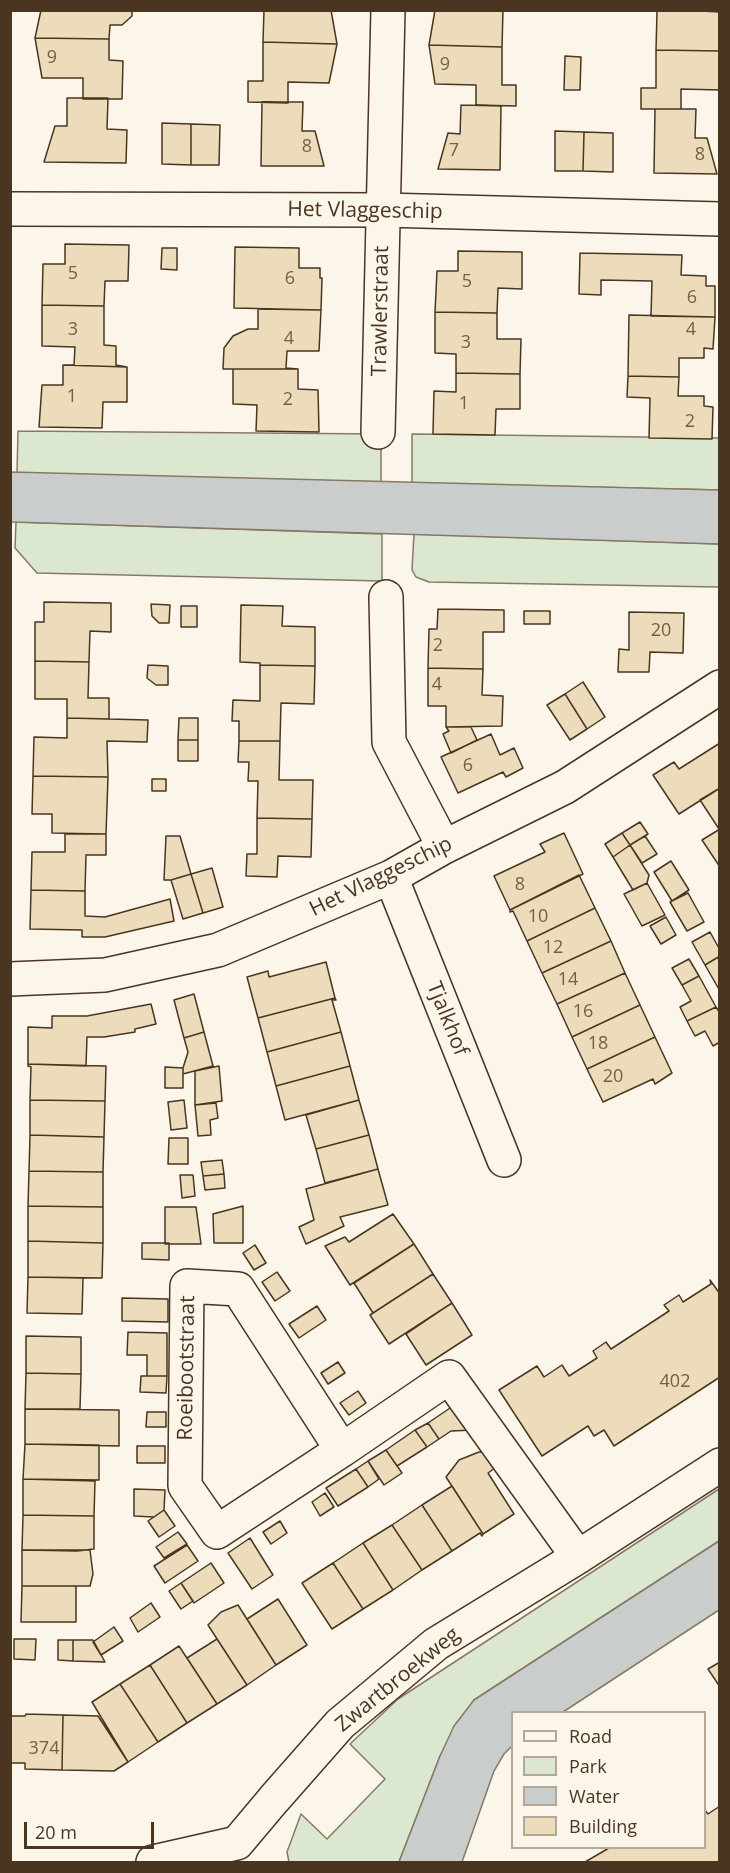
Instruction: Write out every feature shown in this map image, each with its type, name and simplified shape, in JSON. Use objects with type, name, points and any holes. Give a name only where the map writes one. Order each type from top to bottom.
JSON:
[{"type":"street","name":"Trawlerstraat","points":[[378,432],[388,10]]},
{"type":"street","name":"Het Vlaggeschip","points":[[10,209],[384,210],[720,219]]},
{"type":"street","points":[[386,597],[389,742],[444,847]]},
{"type":"street","name":"Het Vlaggeschip","points":[[10,979],[105,975],[218,950],[391,877],[444,847],[565,788],[720,687]]},
{"type":"street","name":"Tjalkhof","points":[[391,877],[504,1160]]},
{"type":"street","name":"Roeibootstraat","points":[[342,1450],[238,1289],[187,1286],[185,1486],[217,1532],[342,1450],[449,1377],[578,1557]]},
{"type":"street","name":"Zwartbroekweg","points":[[153,1863],[241,1853],[274,1798],[340,1724],[436,1644],[578,1557],[720,1465]]},
{"type":"green space","points":[[18,431],[381,434],[381,482],[17,473]]},
{"type":"green space","points":[[412,434],[719,438],[719,490],[412,483]]},
{"type":"green space","points":[[16,522],[382,534],[382,581],[37,573],[15,548]]},
{"type":"green space","points":[[414,534],[719,544],[719,587],[429,582],[416,577],[412,570]]},
{"type":"green space","points":[[719,1489],[719,1541],[474,1700],[440,1756],[399,1862],[289,1862],[287,1852],[301,1814],[327,1839],[385,1779],[350,1744],[398,1699]]},
{"type":"water","points":[[11,472],[719,490],[719,544],[11,522]]},
{"type":"water","points":[[719,1541],[719,1610],[565,1711],[511,1711],[511,1747],[494,1771],[462,1862],[399,1862],[440,1756],[454,1726],[474,1700]]},
{"type":"building","points":[[41,10],[132,10],[132,16],[122,25],[110,25],[109,39],[35,38]]},
{"type":"building","points":[[264,10],[331,10],[337,44],[263,42]]},
{"type":"building","points":[[435,10],[503,10],[502,47],[429,45]]},
{"type":"building","points":[[643,10],[720,12],[720,51],[656,50],[657,11]]},
{"type":"building","points":[[35,38],[109,39],[109,60],[123,61],[122,99],[83,99],[83,78],[42,78]]},
{"type":"building","points":[[263,42],[337,44],[329,83],[288,82],[288,103],[248,102],[248,81],[263,81]]},
{"type":"building","points":[[429,45],[502,47],[502,85],[516,85],[516,106],[476,105],[476,85],[435,84]]},
{"type":"building","points":[[656,50],[720,51],[720,90],[681,89],[681,109],[641,109],[641,88],[656,88]]},
{"type":"building","points":[[565,56],[581,57],[580,90],[564,90]]},
{"type":"building","points":[[67,98],[108,98],[107,129],[127,130],[126,163],[44,162],[55,126],[67,126]]},
{"type":"building","points":[[262,102],[303,102],[302,131],[315,131],[324,166],[261,166]]},
{"type":"building","points":[[461,105],[501,106],[500,170],[438,169],[448,133],[460,134]]},
{"type":"building","points":[[655,109],[696,109],[695,138],[707,138],[717,174],[654,173]]},
{"type":"building","points":[[162,123],[191,124],[191,165],[162,164]]},
{"type":"building","points":[[191,124],[220,125],[219,165],[191,165]]},
{"type":"building","points":[[555,131],[584,132],[583,171],[555,171]]},
{"type":"building","points":[[584,132],[613,133],[613,172],[583,171]]},
{"type":"building","points":[[65,244],[129,245],[128,281],[105,281],[104,306],[42,305],[43,264],[65,264]]},
{"type":"building","points":[[235,247],[299,248],[299,268],[320,268],[321,310],[234,308]]},
{"type":"building","points":[[162,248],[177,248],[177,270],[161,269]]},
{"type":"building","points":[[458,251],[522,252],[522,289],[498,288],[497,313],[435,312],[437,271],[458,271]]},
{"type":"building","points":[[580,253],[682,255],[681,275],[706,276],[706,286],[715,286],[715,317],[651,316],[652,281],[601,280],[601,295],[579,294]]},
{"type":"building","points":[[42,305],[104,306],[104,345],[116,346],[116,365],[127,367],[63,365],[74,365],[75,347],[42,346]]},
{"type":"building","points":[[258,309],[321,310],[319,351],[287,351],[286,368],[298,369],[223,369],[224,348],[233,336],[248,329],[258,329]]},
{"type":"building","points":[[435,312],[497,313],[497,339],[521,339],[520,374],[456,373],[456,354],[435,353]]},
{"type":"building","points":[[629,315],[715,317],[713,349],[704,348],[704,358],[679,358],[679,377],[628,376]]},
{"type":"building","points":[[63,365],[127,367],[127,402],[103,402],[102,428],[39,427],[42,385],[63,385]]},
{"type":"building","points":[[233,369],[298,369],[298,389],[318,390],[319,432],[256,431],[257,405],[233,404]]},
{"type":"building","points":[[456,373],[520,374],[520,409],[496,409],[495,435],[433,434],[434,391],[456,392]]},
{"type":"building","points":[[628,376],[679,377],[678,396],[704,396],[704,406],[713,407],[712,439],[649,438],[650,398],[627,397]]},
{"type":"building","points":[[44,602],[111,603],[111,632],[90,631],[89,662],[35,661],[35,622],[44,622]]},
{"type":"building","points":[[151,604],[170,605],[169,623],[159,623],[152,616]]},
{"type":"building","points":[[241,605],[283,606],[282,626],[315,627],[315,666],[260,665],[260,663],[240,662]]},
{"type":"building","points":[[181,606],[197,606],[197,627],[181,627]]},
{"type":"building","points":[[438,609],[504,610],[504,632],[483,632],[483,669],[428,668],[429,629],[437,629]]},
{"type":"building","points":[[524,611],[550,611],[550,624],[524,624]]},
{"type":"building","points":[[629,612],[684,613],[683,653],[650,652],[649,672],[618,672],[619,649],[629,650]]},
{"type":"building","points":[[35,661],[89,662],[88,698],[109,698],[109,719],[67,718],[67,699],[35,699]]},
{"type":"building","points":[[148,665],[168,666],[168,685],[156,685],[147,678]]},
{"type":"building","points":[[260,665],[315,666],[314,704],[281,703],[280,741],[239,741],[239,721],[232,721],[233,700],[260,701]]},
{"type":"building","points":[[428,668],[483,669],[482,695],[503,696],[502,726],[446,727],[446,706],[428,706]]},
{"type":"building","points":[[583,682],[605,717],[587,729],[565,694]]},
{"type":"building","points":[[565,694],[587,729],[570,740],[547,705]]},
{"type":"building","points":[[67,718],[148,720],[147,742],[107,741],[108,777],[33,776],[34,737],[67,738]]},
{"type":"building","points":[[179,718],[198,718],[198,740],[178,740]]},
{"type":"building","points":[[446,727],[471,727],[477,740],[451,753],[443,734],[449,731]]},
{"type":"building","points":[[491,734],[500,755],[514,748],[523,768],[506,777],[503,772],[458,793],[441,757]]},
{"type":"building","points":[[178,740],[198,740],[198,761],[178,761]]},
{"type":"building","points":[[239,741],[280,741],[279,780],[313,780],[312,819],[257,818],[258,781],[248,781],[249,762],[238,762]]},
{"type":"building","points":[[720,743],[720,788],[679,814],[653,775],[674,762],[679,769]]},
{"type":"building","points":[[33,776],[108,777],[106,834],[52,833],[52,814],[32,814]]},
{"type":"building","points":[[152,779],[166,779],[166,791],[152,791]]},
{"type":"building","points":[[720,788],[720,829],[719,829],[700,800]]},
{"type":"building","points":[[257,818],[312,819],[311,857],[278,856],[277,877],[246,876],[247,854],[257,854]]},
{"type":"building","points":[[640,822],[648,834],[630,845],[622,833]]},
{"type":"building","points":[[720,829],[720,867],[702,840]]},
{"type":"building","points":[[564,833],[583,874],[510,910],[494,876],[545,852],[540,844]]},
{"type":"building","points":[[622,833],[630,845],[613,857],[605,844]]},
{"type":"building","points":[[65,834],[106,834],[106,855],[86,855],[85,891],[31,890],[32,852],[65,852]]},
{"type":"building","points":[[166,836],[180,836],[191,874],[164,880]]},
{"type":"building","points":[[645,836],[657,854],[642,863],[630,845]]},
{"type":"building","points":[[630,845],[649,875],[647,883],[633,890],[613,857]]},
{"type":"building","points":[[671,861],[689,890],[672,901],[654,872]]},
{"type":"building","points":[[212,868],[223,907],[203,913],[191,874]]},
{"type":"building","points":[[191,874],[203,913],[183,919],[171,880]]},
{"type":"building","points":[[579,875],[595,908],[527,941],[513,911],[510,912],[510,910]]},
{"type":"building","points":[[647,883],[665,915],[642,926],[624,894]]},
{"type":"building","points":[[31,890],[85,891],[85,916],[105,917],[170,899],[174,921],[105,937],[82,937],[82,930],[30,929]]},
{"type":"building","points":[[688,893],[704,922],[687,931],[670,902]]},
{"type":"building","points":[[595,908],[611,941],[542,973],[527,941]]},
{"type":"building","points":[[666,917],[676,935],[661,944],[650,926]]},
{"type":"building","points":[[710,932],[720,950],[720,956],[705,965],[692,942]]},
{"type":"building","points":[[611,941],[625,973],[557,1004],[542,973]]},
{"type":"building","points":[[720,956],[718,958],[720,961],[720,991],[705,965]]},
{"type":"building","points":[[689,959],[699,976],[682,985],[672,968]]},
{"type":"building","points":[[326,962],[335,998],[258,1018],[247,977],[268,971],[269,977]]},
{"type":"building","points":[[625,973],[640,1005],[572,1037],[557,1004]]},
{"type":"building","points":[[699,976],[716,1007],[687,1021],[680,1007],[691,1001],[682,985]]},
{"type":"building","points":[[194,994],[204,1032],[184,1038],[174,1000]]},
{"type":"building","points":[[335,998],[336,1000],[332,1000],[341,1032],[267,1052],[258,1018]]},
{"type":"building","points":[[151,1004],[156,1024],[135,1029],[135,1032],[87,1037],[86,1066],[28,1064],[28,1027],[52,1028],[52,1016],[87,1016]]},
{"type":"building","points":[[640,1005],[655,1037],[587,1069],[572,1037]]},
{"type":"building","points":[[716,1007],[720,1013],[720,1042],[713,1046],[705,1031],[695,1036],[687,1021]]},
{"type":"building","points":[[204,1032],[213,1066],[183,1074],[188,1052],[184,1038]]},
{"type":"building","points":[[341,1032],[350,1066],[276,1086],[267,1052]]},
{"type":"building","points":[[655,1037],[672,1073],[655,1084],[653,1079],[603,1102],[587,1069]]},
{"type":"building","points":[[28,1064],[106,1066],[105,1101],[30,1100],[31,1067]]},
{"type":"building","points":[[219,1066],[222,1101],[195,1105],[195,1071]]},
{"type":"building","points":[[350,1066],[359,1100],[285,1120],[276,1086]]},
{"type":"building","points":[[165,1067],[183,1068],[183,1088],[165,1088]]},
{"type":"building","points":[[30,1100],[105,1101],[104,1137],[30,1135]]},
{"type":"building","points":[[184,1100],[187,1128],[171,1130],[168,1102]]},
{"type":"building","points":[[359,1100],[369,1135],[316,1149],[306,1115]]},
{"type":"building","points":[[216,1103],[218,1118],[210,1120],[211,1135],[198,1136],[195,1105]]},
{"type":"building","points":[[30,1135],[104,1137],[103,1172],[29,1171]]},
{"type":"building","points":[[369,1135],[378,1169],[325,1183],[316,1149]]},
{"type":"building","points":[[169,1138],[188,1138],[188,1164],[168,1164]]},
{"type":"building","points":[[222,1160],[224,1174],[203,1176],[201,1162]]},
{"type":"building","points":[[378,1169],[388,1205],[340,1217],[344,1226],[306,1244],[299,1227],[314,1220],[306,1189]]},
{"type":"building","points":[[29,1171],[103,1172],[103,1207],[28,1206]]},
{"type":"building","points":[[224,1174],[225,1188],[205,1190],[203,1176]]},
{"type":"building","points":[[180,1175],[193,1175],[195,1196],[182,1198]]},
{"type":"building","points":[[28,1206],[103,1207],[103,1243],[28,1241]]},
{"type":"building","points":[[243,1206],[243,1243],[214,1243],[213,1214]]},
{"type":"building","points":[[165,1207],[196,1207],[201,1244],[165,1244]]},
{"type":"building","points":[[393,1214],[414,1244],[350,1285],[325,1246],[345,1237],[349,1242]]},
{"type":"building","points":[[28,1241],[103,1243],[102,1278],[28,1277]]},
{"type":"building","points":[[142,1243],[169,1243],[169,1260],[142,1259]]},
{"type":"building","points":[[414,1244],[433,1274],[373,1313],[354,1283]]},
{"type":"building","points":[[255,1245],[266,1263],[254,1270],[243,1253]]},
{"type":"building","points":[[277,1272],[290,1291],[275,1301],[262,1282]]},
{"type":"building","points":[[433,1274],[452,1303],[389,1344],[370,1315]]},
{"type":"building","points":[[28,1277],[83,1278],[82,1314],[27,1313]]},
{"type":"building","points":[[710,1280],[720,1294],[720,1377],[614,1446],[604,1430],[594,1436],[588,1426],[542,1456],[499,1390],[537,1366],[544,1377],[562,1365],[569,1376],[597,1358],[593,1351],[606,1342],[611,1349],[669,1311],[664,1305],[679,1295],[683,1302],[711,1284]]},
{"type":"building","points":[[122,1298],[168,1299],[168,1322],[122,1321]]},
{"type":"building","points":[[452,1303],[472,1335],[426,1365],[406,1334]]},
{"type":"building","points":[[317,1306],[326,1320],[299,1338],[289,1324]]},
{"type":"building","points":[[128,1332],[167,1333],[167,1376],[147,1376],[147,1355],[127,1355]]},
{"type":"building","points":[[26,1336],[81,1337],[81,1374],[26,1373]]},
{"type":"building","points":[[338,1362],[345,1373],[328,1384],[321,1373]]},
{"type":"building","points":[[26,1373],[81,1374],[80,1409],[25,1409]]},
{"type":"building","points":[[141,1376],[167,1376],[166,1393],[140,1392]]},
{"type":"building","points":[[358,1391],[366,1403],[349,1415],[340,1403]]},
{"type":"building","points":[[456,1404],[473,1430],[451,1431],[439,1439],[428,1423]]},
{"type":"building","points":[[25,1409],[119,1410],[119,1446],[25,1444]]},
{"type":"building","points":[[147,1412],[166,1412],[166,1427],[146,1427]]},
{"type":"building","points":[[428,1423],[439,1439],[427,1447],[415,1430]]},
{"type":"building","points":[[415,1430],[427,1447],[397,1466],[386,1450]]},
{"type":"building","points":[[25,1444],[99,1445],[99,1480],[23,1479]]},
{"type":"building","points":[[137,1446],[165,1446],[165,1463],[137,1463]]},
{"type":"building","points":[[386,1450],[402,1473],[384,1485],[368,1461]]},
{"type":"building","points":[[479,1452],[486,1452],[496,1467],[488,1473],[514,1514],[483,1534],[446,1477],[459,1460]]},
{"type":"building","points":[[368,1461],[379,1479],[368,1487],[356,1469]]},
{"type":"building","points":[[356,1469],[368,1487],[338,1506],[326,1488]]},
{"type":"building","points":[[23,1479],[95,1481],[94,1516],[23,1515]]},
{"type":"building","points":[[452,1486],[483,1534],[482,1536],[480,1533],[452,1551],[422,1505]]},
{"type":"building","points":[[134,1489],[165,1490],[164,1510],[154,1517],[134,1516]]},
{"type":"building","points":[[325,1493],[334,1507],[320,1516],[312,1502]]},
{"type":"building","points":[[422,1505],[452,1551],[422,1570],[392,1525]]},
{"type":"building","points":[[164,1510],[175,1526],[159,1537],[148,1521]]},
{"type":"building","points":[[23,1515],[94,1516],[94,1549],[22,1550]]},
{"type":"building","points":[[280,1521],[287,1533],[271,1544],[263,1532]]},
{"type":"building","points":[[392,1525],[422,1570],[393,1590],[363,1543]]},
{"type":"building","points":[[178,1532],[187,1544],[164,1558],[156,1547]]},
{"type":"building","points":[[250,1538],[273,1575],[252,1589],[228,1553]]},
{"type":"building","points":[[363,1543],[393,1590],[363,1609],[333,1563]]},
{"type":"building","points":[[187,1545],[198,1561],[165,1583],[154,1566]]},
{"type":"building","points":[[22,1550],[90,1550],[93,1574],[90,1586],[22,1586]]},
{"type":"building","points":[[211,1563],[224,1583],[194,1603],[181,1583]]},
{"type":"building","points":[[333,1563],[363,1609],[332,1629],[302,1583]]},
{"type":"building","points":[[181,1583],[193,1601],[181,1609],[169,1591]]},
{"type":"building","points":[[22,1586],[76,1586],[76,1622],[21,1622]]},
{"type":"building","points":[[278,1599],[307,1645],[276,1665],[247,1619]]},
{"type":"building","points":[[151,1603],[160,1617],[138,1632],[130,1618]]},
{"type":"building","points":[[238,1605],[276,1665],[247,1685],[208,1625],[221,1612]]},
{"type":"building","points":[[114,1627],[123,1641],[101,1655],[93,1642]]},
{"type":"building","points":[[14,1639],[36,1639],[35,1660],[14,1659]]},
{"type":"building","points":[[217,1639],[247,1685],[217,1704],[187,1658]]},
{"type":"building","points":[[58,1640],[73,1640],[73,1661],[58,1660]]},
{"type":"building","points":[[73,1640],[93,1640],[105,1662],[73,1661]]},
{"type":"building","points":[[179,1646],[217,1704],[187,1723],[150,1665]]},
{"type":"building","points":[[720,1662],[720,1687],[708,1669]]},
{"type":"building","points":[[150,1665],[187,1723],[158,1742],[120,1684]]},
{"type":"building","points":[[120,1684],[158,1742],[128,1762],[92,1702]]},
{"type":"building","points":[[26,1714],[63,1715],[62,1770],[25,1769],[25,1763],[10,1763],[10,1716],[25,1716]]},
{"type":"building","points":[[63,1715],[98,1716],[128,1762],[114,1771],[62,1770]]},
{"type":"building","points":[[720,1806],[720,1862],[585,1862],[607,1849],[706,1849],[706,1812],[708,1814]]}]
